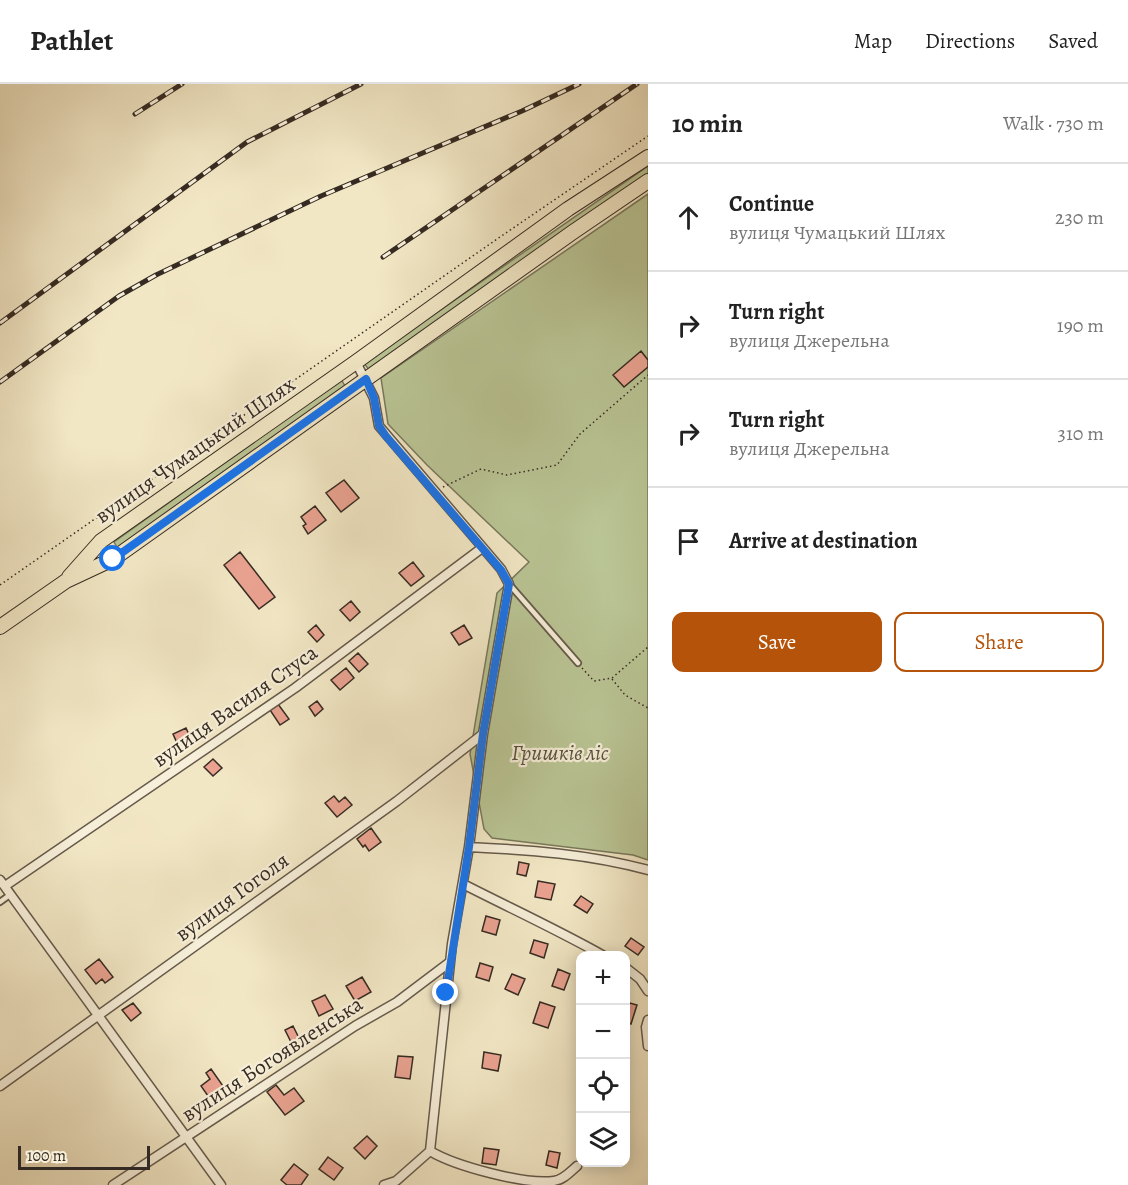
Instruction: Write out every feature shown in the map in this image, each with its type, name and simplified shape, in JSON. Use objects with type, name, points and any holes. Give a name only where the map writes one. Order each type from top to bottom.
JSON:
[{"type":"main road","name":"вулиця Чумацький Шлях","points":[[66,581],[101,541],[356,362],[568,209],[648,157]]},
{"type":"main road","name":"вулиця Чумацький Шлях","points":[[0,627],[66,581],[113,559],[648,181]]},
{"type":"street","points":[[356,362],[374,398],[379,426],[501,570],[509,584],[483,734],[469,847],[450,962],[430,1150],[396,1180],[384,1185]]},
{"type":"street","name":"вулиця Василя Стуса","points":[[2,883],[295,688],[482,548]]},
{"type":"street","name":"вулиця Гоголя","points":[[0,1086],[397,801],[483,734]]},
{"type":"street","points":[[469,847],[586,856],[648,870]]},
{"type":"street","points":[[2,883],[221,1185]]},
{"type":"street","points":[[463,884],[564,933],[595,951]]},
{"type":"street","name":"вулиця Богоявленська","points":[[113,1185],[356,1026],[397,1002],[450,962]]},
{"type":"street","points":[[630,971],[640,979],[648,992]]},
{"type":"street","points":[[648,1020],[646,1027],[648,1046]]},
{"type":"street","points":[[430,1150],[444,1160],[460,1166],[530,1181],[555,1181],[576,1167]]},
{"type":"lane","points":[[509,584],[578,663]]},
{"type":"lane","points":[[0,902],[11,894]]},
{"type":"path","points":[[0,585],[648,136]]},
{"type":"path","points":[[433,492],[480,469],[507,475],[557,465],[580,434],[648,375]]},
{"type":"path","points":[[578,663],[594,681],[612,678],[648,647]]},
{"type":"path","points":[[612,678],[625,695],[648,708]]},
{"type":"green space","points":[[648,166],[648,175],[369,370],[364,363]]},
{"type":"green space","name":"Гришків ліс","points":[[648,194],[648,860],[633,855],[492,838],[484,829],[470,754],[497,593],[529,562],[427,465],[388,424],[381,378]]},
{"type":"green space","points":[[341,379],[345,386],[118,549],[114,542]]},
{"type":"building","points":[[641,351],[648,360],[648,367],[624,387],[613,375]]},
{"type":"building","points":[[344,480],[359,498],[341,512],[326,493]]},
{"type":"building","points":[[315,506],[326,520],[308,534],[303,526],[306,524],[301,517]]},
{"type":"building","points":[[240,552],[275,597],[259,609],[224,565]]},
{"type":"building","points":[[413,562],[424,576],[411,586],[399,573]]},
{"type":"building","points":[[351,601],[360,612],[350,621],[340,610]]},
{"type":"building","points":[[316,625],[324,635],[317,642],[308,632]]},
{"type":"building","points":[[464,625],[472,638],[459,645],[451,633]]},
{"type":"building","points":[[358,653],[368,664],[359,672],[349,661]]},
{"type":"building","points":[[346,668],[354,678],[340,690],[331,680]]},
{"type":"building","points":[[317,701],[323,709],[315,716],[309,707]]},
{"type":"building","points":[[278,704],[289,719],[280,725],[270,710]]},
{"type":"building","points":[[186,728],[190,737],[177,743],[173,734]]},
{"type":"building","points":[[213,759],[222,768],[213,776],[204,767]]},
{"type":"building","points":[[334,796],[339,802],[345,797],[352,805],[337,817],[325,803]]},
{"type":"building","points":[[371,828],[381,842],[369,851],[357,839]]},
{"type":"building","points":[[519,862],[529,864],[526,876],[517,874]]},
{"type":"building","points":[[538,881],[555,884],[551,900],[535,897]]},
{"type":"building","points":[[581,896],[593,904],[587,913],[574,905]]},
{"type":"building","points":[[486,916],[500,920],[496,935],[482,931]]},
{"type":"building","points":[[631,938],[644,947],[638,955],[625,946]]},
{"type":"building","points":[[534,940],[548,944],[544,958],[530,953]]},
{"type":"building","points":[[99,959],[113,977],[105,983],[102,979],[96,984],[85,970]]},
{"type":"building","points":[[480,963],[493,967],[489,981],[476,977]]},
{"type":"building","points":[[558,969],[570,974],[564,990],[552,986]]},
{"type":"building","points":[[512,974],[525,979],[518,995],[505,989]]},
{"type":"building","points":[[362,977],[371,992],[355,1001],[346,986]]},
{"type":"building","points":[[325,995],[333,1009],[319,1016],[312,1001]]},
{"type":"building","points":[[540,1002],[555,1007],[548,1028],[533,1023]]},
{"type":"building","points":[[133,1003],[141,1013],[131,1021],[122,1010]]},
{"type":"building","points":[[630,1003],[637,1005],[630,1024]]},
{"type":"building","points":[[293,1026],[300,1040],[292,1044],[285,1030]]},
{"type":"building","points":[[484,1052],[501,1055],[498,1071],[482,1068]]},
{"type":"building","points":[[398,1056],[413,1057],[410,1079],[395,1077]]},
{"type":"building","points":[[211,1069],[223,1086],[208,1096],[201,1086],[210,1079],[206,1073]]},
{"type":"building","points":[[276,1085],[284,1095],[294,1088],[304,1101],[285,1115],[267,1092]]},
{"type":"building","points":[[367,1136],[377,1146],[365,1159],[354,1148]]},
{"type":"building","points":[[484,1148],[499,1150],[496,1165],[482,1163]]},
{"type":"building","points":[[549,1151],[560,1153],[557,1168],[546,1165]]},
{"type":"building","points":[[328,1157],[343,1168],[334,1180],[319,1169]]},
{"type":"building","points":[[294,1164],[308,1175],[301,1185],[287,1185],[281,1180]]},
{"type":"railway","points":[[135,114],[182,84]]},
{"type":"railway","points":[[0,323],[247,142],[361,84]]},
{"type":"railway","points":[[0,382],[119,296],[156,275],[321,196],[522,111],[579,84]]},
{"type":"railway","points":[[383,257],[637,84]]},
{"type":"route","points":[[113,559],[366,379],[374,398],[379,426],[385,435],[501,570],[509,584],[483,734],[469,847],[446,993]]}]
